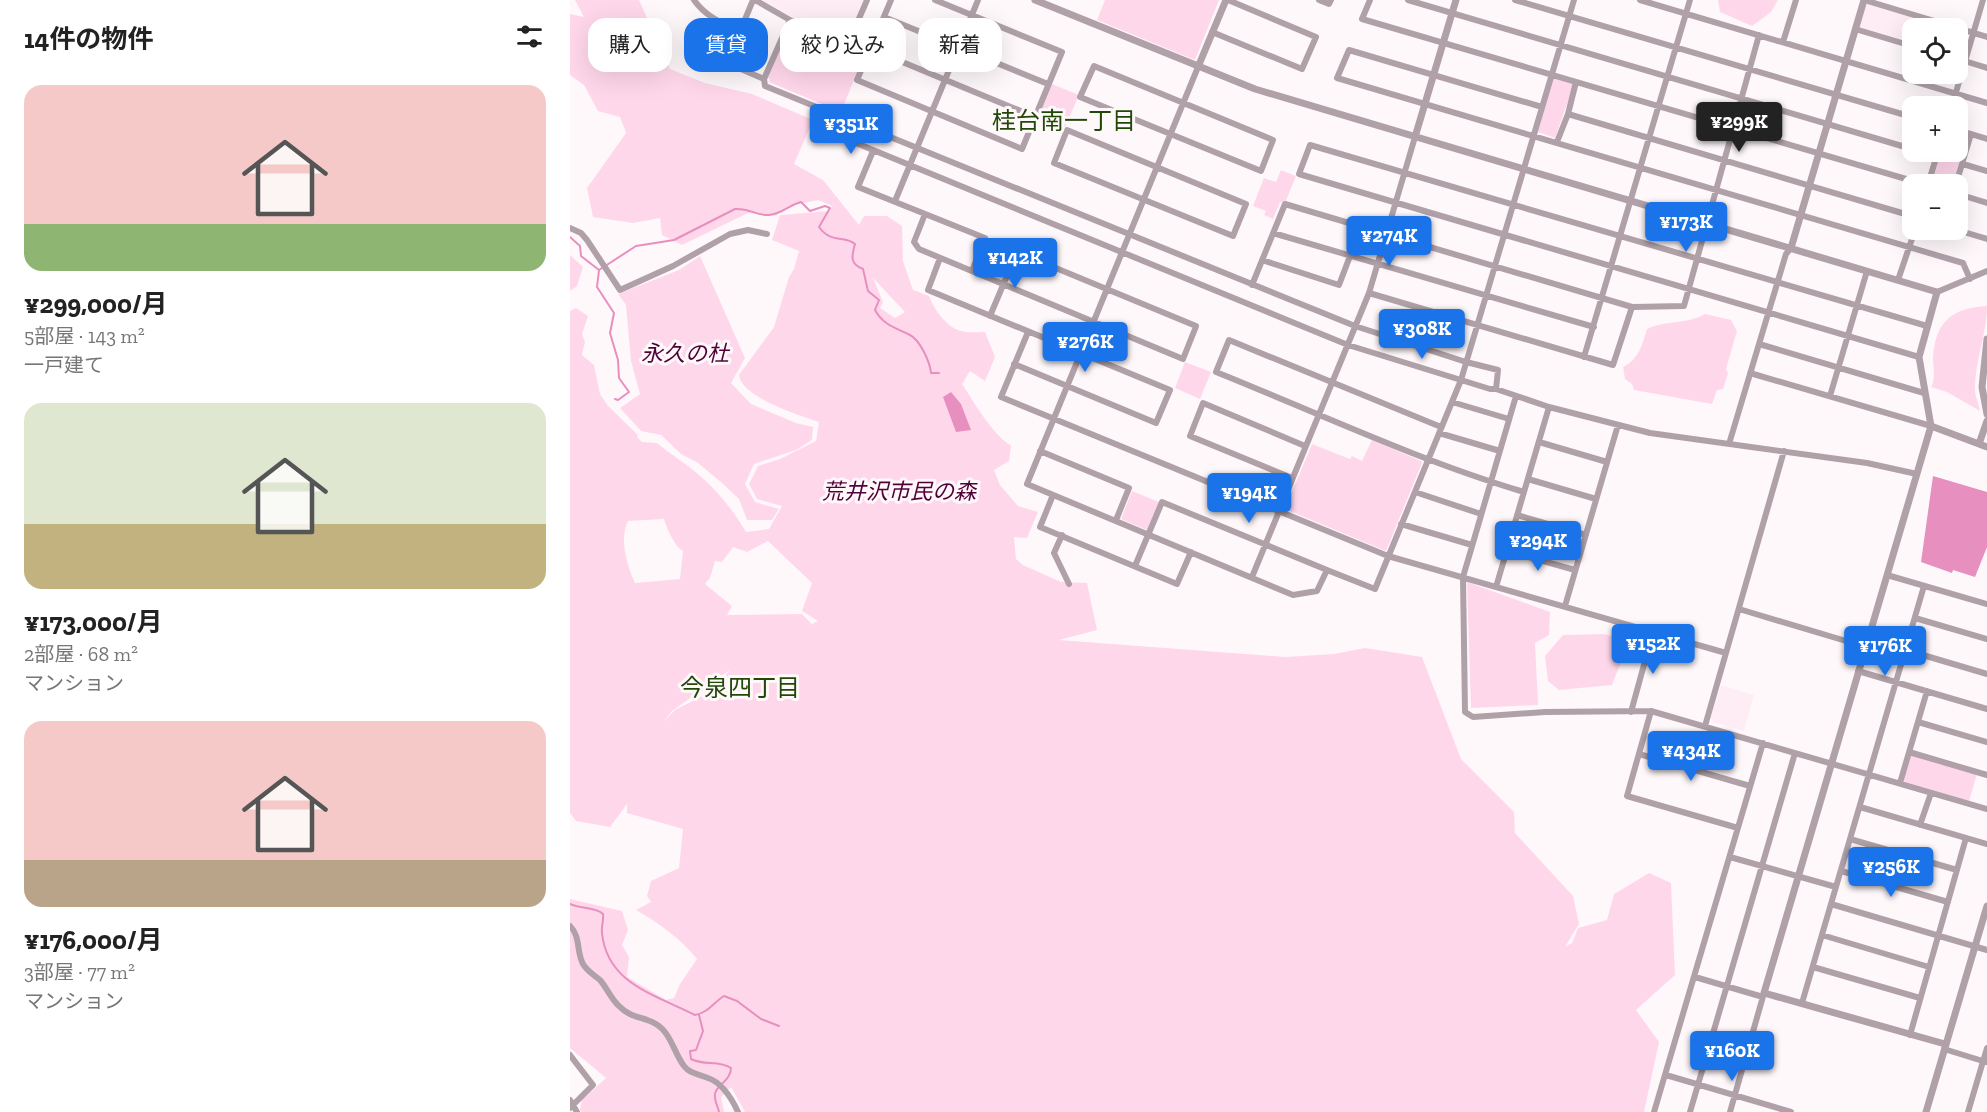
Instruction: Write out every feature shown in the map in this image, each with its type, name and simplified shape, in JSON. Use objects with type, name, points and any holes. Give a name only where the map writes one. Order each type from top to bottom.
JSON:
[{"type":"street","points":[[694,0],[712,18]]},
{"type":"street","points":[[746,18],[754,0],[786,18]]},
{"type":"street","points":[[859,18],[867,0]]},
{"type":"street","points":[[891,0],[884,17],[918,31]]},
{"type":"street","points":[[861,72],[857,81],[1022,149],[1062,52],[935,0]]},
{"type":"street","points":[[971,18],[978,0]]},
{"type":"street","points":[[1035,0],[1255,89],[1937,292],[1987,271]]},
{"type":"street","points":[[1212,32],[1302,69],[1316,38],[1227,0],[1212,32],[1027,484],[1293,595],[1317,591],[1327,570]]},
{"type":"street","points":[[1319,0],[1329,4],[1331,0]]},
{"type":"street","points":[[1370,0],[1362,19],[1902,178]]},
{"type":"street","points":[[1408,0],[1902,146]]},
{"type":"street","points":[[1252,577],[1369,293],[1456,0]]},
{"type":"street","points":[[1515,0],[1902,114]]},
{"type":"street","points":[[1135,566],[1162,502],[1375,590],[1461,380],[1574,0]]},
{"type":"street","points":[[1640,0],[1987,103]]},
{"type":"street","points":[[1584,357],[1690,0]]},
{"type":"street","points":[[1783,42],[1796,0]]},
{"type":"street","points":[[1729,444],[1777,282],[1786,254],[1791,248],[1864,0],[1987,37]]},
{"type":"street","points":[[1968,46],[1984,0]]},
{"type":"street","points":[[1855,29],[1902,43]]},
{"type":"street","points":[[1252,285],[1285,204],[1632,307],[1684,306],[1759,35]]},
{"type":"street","points":[[780,43],[764,79],[765,86],[1355,326],[1498,370],[1496,389]]},
{"type":"street","points":[[1542,107],[1349,50],[1337,78],[1963,263],[1970,279]]},
{"type":"street","points":[[1968,63],[1987,68]]},
{"type":"street","points":[[906,64],[1035,117]]},
{"type":"street","points":[[1002,65],[1048,84]]},
{"type":"street","points":[[1094,66],[1184,103],[1273,140],[1261,171],[1080,97],[1094,66]]},
{"type":"street","points":[[748,72],[764,79]]},
{"type":"street","points":[[896,201],[948,72]]},
{"type":"street","points":[[1557,142],[1568,114],[1576,82]]},
{"type":"street","points":[[1955,94],[1957,84]]},
{"type":"street","points":[[1568,114],[1902,213]]},
{"type":"street","points":[[842,117],[836,133],[839,136],[1348,345],[1549,407],[1618,425],[1660,434],[1867,463],[1917,474]]},
{"type":"street","points":[[1067,130],[1157,167],[1246,204],[1233,236],[1054,163],[1067,130]]},
{"type":"street","points":[[1968,133],[1987,139]]},
{"type":"street","points":[[1960,174],[1971,134]]},
{"type":"street","points":[[1919,357],[1299,174],[1310,145],[1927,326]]},
{"type":"street","points":[[873,151],[858,187],[985,238],[972,271]]},
{"type":"street","points":[[1963,164],[1987,171]]},
{"type":"street","points":[[1968,197],[1987,203]]},
{"type":"street","points":[[925,214],[914,242],[919,249],[940,258],[1004,284],[1183,359],[1196,329],[1196,326],[1017,252],[1004,284],[990,316]]},
{"type":"street","points":[[570,228],[581,233],[621,290],[673,266],[730,234],[748,230],[767,234]]},
{"type":"street","points":[[1273,233],[1594,327]]},
{"type":"street","points":[[1968,233],[1987,239]]},
{"type":"street","points":[[1898,280],[1912,240]]},
{"type":"street","points":[[1262,260],[1339,285],[1350,256]]},
{"type":"street","points":[[940,258],[928,290],[1170,390],[1156,423],[1014,364]]},
{"type":"street","points":[[1830,396],[1867,271]]},
{"type":"street","points":[[1730,1112],[1931,426],[1919,357],[1937,292]]},
{"type":"street","points":[[1369,293],[1613,365],[1632,307]]},
{"type":"street","points":[[1028,332],[1000,397],[1388,556],[1726,653]]},
{"type":"street","points":[[1987,339],[1982,387],[1987,414]]},
{"type":"street","points":[[1500,451],[1440,430],[1229,340],[1216,372],[1428,459],[1524,492]]},
{"type":"street","points":[[1759,344],[1924,393]]},
{"type":"street","points":[[1750,373],[1931,426],[1987,447]]},
{"type":"street","points":[[1516,396],[1463,577],[1465,712],[1473,717],[1545,712],[1651,711],[1987,809]]},
{"type":"street","points":[[1452,402],[1509,419]]},
{"type":"street","points":[[1292,478],[1190,436],[1198,414],[1203,404],[1305,446]]},
{"type":"street","points":[[1496,587],[1549,407]]},
{"type":"street","points":[[1979,444],[1987,421]]},
{"type":"street","points":[[1565,606],[1618,425]]},
{"type":"street","points":[[1539,442],[1607,462]]},
{"type":"street","points":[[1040,451],[1129,488],[1116,520]]},
{"type":"street","points":[[1705,726],[1784,451]]},
{"type":"street","points":[[1528,479],[1596,499]]},
{"type":"street","points":[[1414,492],[1481,514]]},
{"type":"street","points":[[1053,495],[1040,527],[1177,584],[1191,552]]},
{"type":"street","points":[[1517,515],[1586,535]]},
{"type":"street","points":[[1401,524],[1472,545]]},
{"type":"street","points":[[1062,535],[1054,554],[1069,584]]},
{"type":"street","points":[[1508,551],[1575,570]]},
{"type":"street","points":[[1887,575],[1987,604]]},
{"type":"street","points":[[1802,1003],[1924,586]]},
{"type":"street","points":[[1738,609],[1866,647]]},
{"type":"street","points":[[1915,618],[1987,639]]},
{"type":"street","points":[[1631,712],[1653,632]]},
{"type":"street","points":[[1906,650],[1987,674]]},
{"type":"street","points":[[1858,671],[1987,709]]},
{"type":"street","points":[[1900,783],[1927,691]]},
{"type":"street","points":[[1651,711],[1627,796],[1738,828]]},
{"type":"street","points":[[1918,722],[1987,742]]},
{"type":"street","points":[[1654,1112],[1763,743]]},
{"type":"street","points":[[1909,752],[1987,775]]},
{"type":"street","points":[[1690,1112],[1795,753]]},
{"type":"street","points":[[1639,754],[1750,786]]},
{"type":"street","points":[[1920,825],[1931,792]]},
{"type":"street","points":[[1860,807],[1987,844]]},
{"type":"street","points":[[1850,838],[1957,870]]},
{"type":"street","points":[[1910,1035],[1966,838]]},
{"type":"street","points":[[1730,857],[1836,887]]},
{"type":"street","points":[[1841,871],[1948,902]]},
{"type":"street","points":[[1831,904],[1987,950]]},
{"type":"street","points":[[1926,1112],[1987,906]]},
{"type":"street","points":[[570,926],[578,937],[579,952],[584,965],[619,1006],[642,1020],[657,1024],[670,1039],[686,1069],[691,1073],[713,1080],[721,1086],[738,1112]]},
{"type":"street","points":[[1822,935],[1929,967]]},
{"type":"street","points":[[1813,967],[1920,998]]},
{"type":"street","points":[[1695,977],[1727,987],[1802,1003],[1910,1035],[1985,1061]]},
{"type":"street","points":[[1968,1112],[1987,1048]]},
{"type":"street","points":[[570,1055],[593,1085],[571,1104],[577,1112]]},
{"type":"street","points":[[1665,1075],[1773,1109],[1791,1112]]},
{"type":"shaded area","points":[[762,0],[863,0],[856,18],[792,17]]},
{"type":"shaded area","points":[[1866,3],[1918,17],[1902,18],[1902,42],[1858,28]]},
{"type":"shaded area","points":[[951,392],[961,404],[971,430],[956,432],[943,397]]},
{"type":"shaded area","points":[[1933,476],[1987,492],[1987,547],[1975,577],[1953,570],[1952,573],[1921,562]]},
{"type":"shaded area","points":[[1721,685],[1754,695],[1744,731],[1713,722],[1711,718]]},
{"type":"green space","name":"荒井沢市民の森","points":[[575,0],[639,0],[647,18],[588,18],[588,72],[672,72],[672,70],[705,83],[752,94],[813,120],[794,164],[823,180],[859,225],[864,216],[887,216],[902,226],[903,261],[913,290],[929,296],[941,317],[950,326],[961,331],[985,332],[995,357],[985,381],[970,371],[962,384],[990,425],[1011,446],[1009,461],[994,470],[1000,485],[1018,506],[1038,512],[1027,538],[1014,537],[1016,559],[1023,565],[1061,582],[1087,583],[1097,630],[1059,640],[1285,657],[1334,654],[1365,648],[1422,657],[1461,759],[1514,812],[1515,833],[1573,896],[1579,924],[1565,947],[1572,943],[1578,928],[1607,920],[1614,894],[1649,873],[1671,883],[1675,975],[1636,1010],[1659,1042],[1644,1112],[745,1112],[731,1087],[721,1097],[724,1112],[581,1112],[582,1100],[606,1078],[570,1048],[570,899],[622,911],[628,930],[622,945],[629,957],[627,977],[666,1000],[674,998],[680,984],[697,959],[684,944],[636,910],[651,902],[647,896],[651,881],[679,868],[683,829],[627,813],[627,804],[610,827],[576,821],[570,813],[570,311],[576,308],[588,316],[582,334],[585,342],[582,355],[594,365],[600,394],[608,406],[638,435],[637,437],[642,442],[657,443],[705,480],[725,501],[746,532],[769,529],[782,506],[757,499],[749,484],[758,466],[780,459],[816,441],[819,422],[760,398],[742,383],[739,375],[774,327],[799,251],[772,240],[780,215],[830,211],[832,206],[818,200],[789,206],[776,216],[748,213],[682,245],[662,235],[660,218],[633,223],[593,217],[587,188],[626,133],[620,117],[598,111],[584,85],[570,75],[570,14],[584,17]],"holes":[[[873,278],[905,312],[895,318],[880,308],[883,302]],[[664,519],[674,541],[683,551],[680,579],[635,583],[629,569],[624,544],[628,521]],[[768,541],[812,583],[802,611],[818,621],[810,625],[811,623],[802,614],[727,615],[732,606],[705,584],[710,578],[715,561],[722,562],[733,547],[747,552]],[[730,670],[712,691],[675,710],[663,722],[672,711]]]},
{"type":"green space","points":[[1105,0],[1219,0],[1195,60],[1097,20]]},
{"type":"green space","points":[[1718,0],[1778,0],[1771,12],[1752,26],[1720,12]]},
{"type":"green space","points":[[780,49],[780,72],[857,72],[841,112],[769,82],[768,78]]},
{"type":"green space","points":[[1553,78],[1574,84],[1555,138],[1538,132]]},
{"type":"green space","points":[[1052,84],[1079,95],[1065,127],[1038,116]]},
{"type":"green space","points":[[1939,162],[1960,162],[1956,174],[1934,174]]},
{"type":"green space","points":[[1281,170],[1296,176],[1285,203],[1280,202],[1273,219],[1264,215],[1266,211],[1253,206],[1264,178],[1276,182]]},
{"type":"green space","points":[[988,241],[1013,252],[1002,280],[977,270]]},
{"type":"green space","points":[[570,255],[583,267],[577,286],[570,291]]},
{"type":"green space","name":"永久の杜","points":[[700,256],[745,358],[731,383],[751,404],[796,423],[813,427],[812,440],[796,450],[754,464],[745,484],[755,502],[779,509],[772,520],[747,520],[739,499],[722,483],[698,463],[681,454],[661,435],[641,431],[620,408],[640,394],[631,361],[626,305],[618,294],[679,270]]},
{"type":"green space","points":[[1987,306],[1975,381],[1975,392],[1980,411],[1947,392],[1931,387],[1934,377],[1934,346],[1941,326],[1947,319],[1964,310]]},
{"type":"green space","points":[[1705,314],[1731,320],[1737,331],[1723,389],[1717,390],[1712,404],[1634,390],[1632,384],[1625,379],[1623,367],[1636,356],[1647,329],[1661,324],[1690,320]]},
{"type":"green space","points":[[1185,362],[1211,372],[1200,399],[1175,388]]},
{"type":"green space","points":[[1372,440],[1422,463],[1386,551],[1285,509],[1312,444],[1350,459],[1352,456],[1362,461]]},
{"type":"green space","points":[[1132,491],[1159,502],[1147,530],[1121,519]]},
{"type":"green space","points":[[1467,582],[1550,612],[1549,635],[1535,643],[1538,705],[1471,708]]},
{"type":"green space","points":[[1604,634],[1629,642],[1612,685],[1559,690],[1548,681],[1545,656],[1563,635]]},
{"type":"green space","points":[[1910,754],[1977,774],[1969,801],[1902,781]]},
{"type":"waterway","points":[[615,399],[618,400],[629,392],[619,378],[618,360],[610,333],[614,313],[597,287],[599,270],[636,246],[674,240],[735,209],[769,215],[801,202],[810,211],[825,206],[830,208],[819,227],[828,236],[855,244],[854,262],[863,269],[868,291],[879,300],[875,310],[878,315],[890,325],[914,338],[924,352],[931,373],[939,373]]},
{"type":"waterway","points":[[570,237],[580,246],[581,256],[599,270]]},
{"type":"waterway","points":[[570,904],[603,914],[602,930],[606,950],[613,965],[636,986],[695,1015],[707,1010],[724,996],[737,1001],[761,1019],[779,1026]]},
{"type":"waterway","points":[[699,1015],[703,1031],[696,1050],[690,1051],[691,1059],[722,1064],[731,1068],[728,1077],[715,1093],[719,1112]]},
{"type":"district","name":"桂台南一丁目","points":[[1064,121]]},
{"type":"district","name":"今泉四丁目","points":[[740,688]]}]
